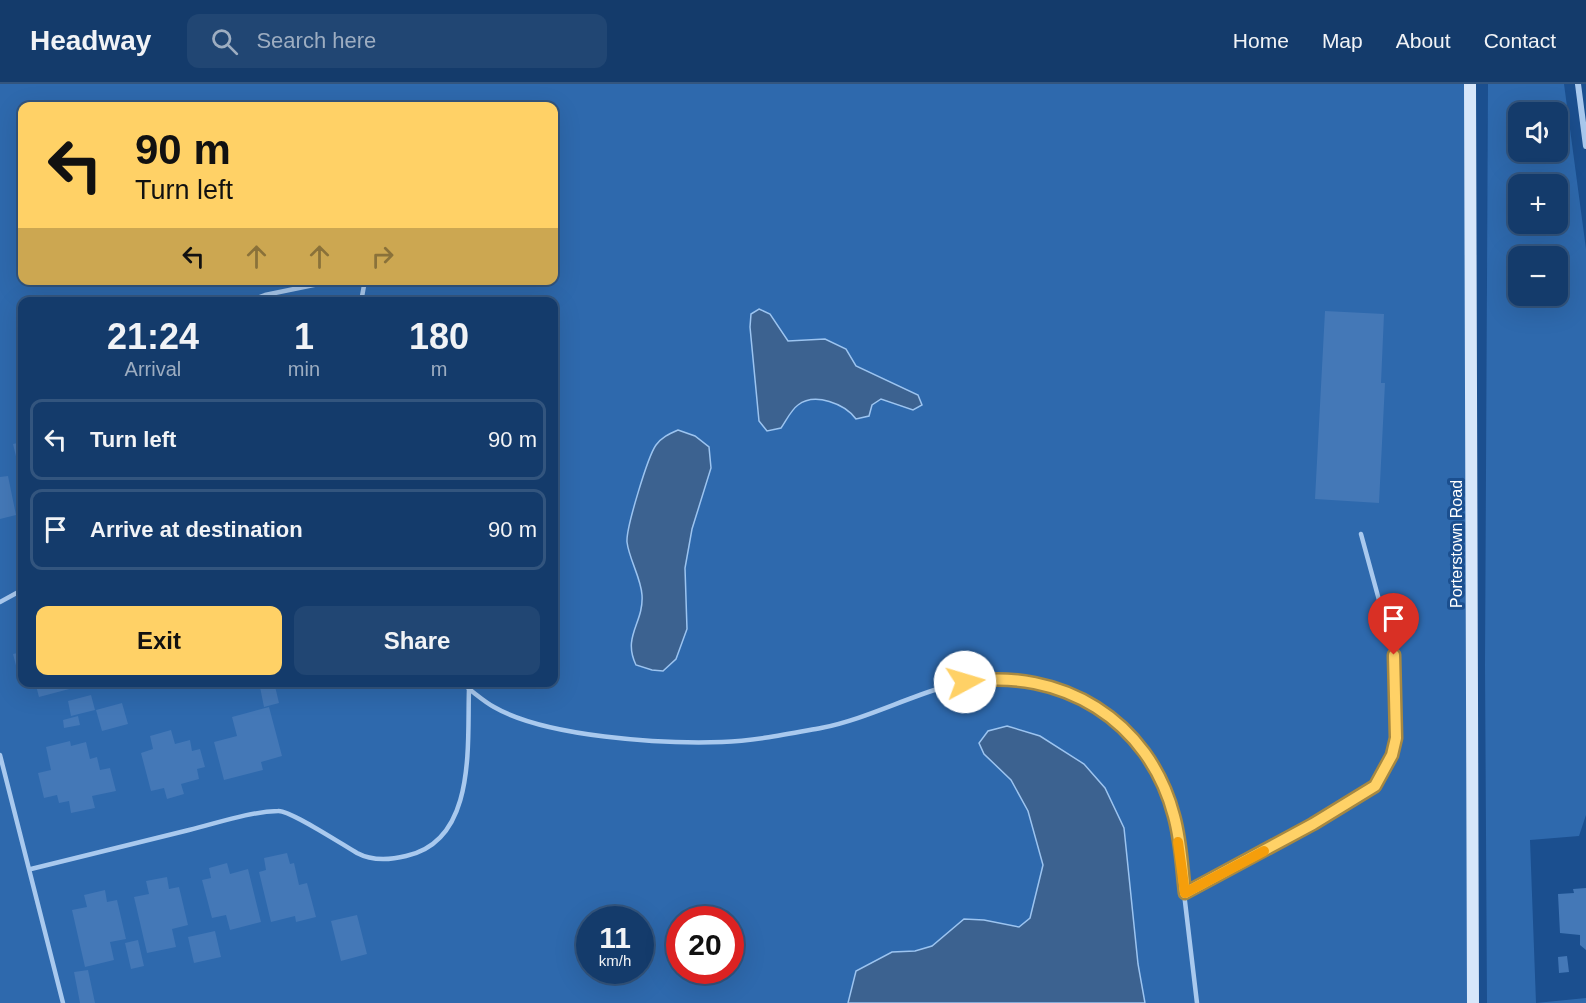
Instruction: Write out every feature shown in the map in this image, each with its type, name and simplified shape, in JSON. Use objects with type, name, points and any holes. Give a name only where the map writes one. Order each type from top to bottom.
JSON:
[{"type":"street","name":"Porterstown Road","points":[[1470,84],[1473,1003]]},
{"type":"street","points":[[1578,84],[1584,107],[1586,146]]},
{"type":"lane","points":[[260,297],[314,285]]},
{"type":"lane","points":[[1185,893],[1358,798],[1375,786],[1386,769],[1396,738],[1394,655],[1361,534]]},
{"type":"lane","points":[[0,602],[18,592]]},
{"type":"lane","points":[[469,688],[494,707],[519,718],[586,734],[722,742],[823,728],[942,687],[987,679],[1016,679],[1044,684],[1088,702],[1124,728],[1142,748],[1166,794],[1175,817],[1197,1003]]},
{"type":"lane","points":[[31,869],[237,818],[280,810],[361,855],[387,860],[410,855],[432,845],[451,825],[462,798],[467,761],[469,688]]},
{"type":"lane","points":[[0,755],[31,869],[63,1003]]},
{"type":"shaded area","points":[[0,84],[1470,84],[1468,1003],[0,1003]]},
{"type":"shaded area","points":[[1488,84],[1564,84],[1566,102],[1508,102],[1508,162],[1568,162],[1568,114],[1586,249],[1586,815],[1579,836],[1530,840],[1536,1003],[1487,1003],[1485,665]]},
{"type":"shaded area","points":[[759,309],[770,314],[788,341],[825,339],[846,349],[856,366],[918,395],[922,405],[913,410],[881,399],[872,405],[869,416],[856,419],[845,409],[829,402],[805,401],[795,407],[781,428],[767,431],[759,421],[750,327],[751,314]]},
{"type":"shaded area","points":[[678,430],[695,436],[709,447],[711,468],[692,529],[685,568],[687,629],[676,659],[663,671],[636,665],[632,655],[632,637],[640,614],[642,595],[627,542],[634,508],[652,452],[661,440]]},
{"type":"shaded area","points":[[1007,726],[1040,736],[1084,764],[1105,788],[1124,828],[1138,964],[1145,1003],[848,1003],[856,971],[892,952],[915,951],[932,946],[964,919],[984,920],[1019,927],[1030,918],[1043,865],[1028,811],[1011,780],[984,754],[979,743],[988,731]]},
{"type":"shaded area","points":[[1586,998],[1586,1003],[1536,1003]]},
{"type":"building","points":[[1325,311],[1384,314],[1381,383],[1385,383],[1379,503],[1315,499]]},
{"type":"building","points":[[18,443],[18,465],[13,444]]},
{"type":"building","points":[[8,476],[16,515],[0,519],[0,477]]},
{"type":"building","points":[[18,653],[18,673],[13,654]]},
{"type":"building","points":[[36,687],[73,688],[39,697]]},
{"type":"building","points":[[260,687],[275,687],[279,703],[264,707]]},
{"type":"building","points":[[91,695],[95,710],[71,716],[68,701]]},
{"type":"building","points":[[122,703],[128,724],[102,731],[96,710]]},
{"type":"building","points":[[269,707],[282,756],[261,762],[263,770],[224,780],[214,742],[237,736],[232,717]]},
{"type":"building","points":[[78,716],[80,725],[64,728],[63,720]]},
{"type":"building","points":[[171,730],[175,744],[190,740],[192,751],[200,749],[205,767],[197,769],[199,779],[181,784],[184,794],[167,799],[164,788],[151,791],[141,753],[153,749],[150,736]]},
{"type":"building","points":[[70,741],[71,746],[86,742],[90,759],[97,757],[100,770],[110,768],[116,791],[92,796],[95,808],[71,813],[69,801],[59,803],[57,795],[44,798],[38,773],[51,770],[46,747]]},
{"type":"building","points":[[287,853],[290,864],[294,863],[299,885],[307,883],[316,917],[296,922],[295,916],[271,922],[259,872],[266,870],[264,858]]},
{"type":"building","points":[[227,863],[230,874],[248,869],[261,922],[230,930],[226,915],[212,918],[202,880],[211,878],[209,868]]},
{"type":"building","points":[[167,877],[169,889],[179,887],[188,925],[172,929],[176,947],[147,953],[134,897],[149,894],[146,881]]},
{"type":"building","points":[[1586,888],[1586,950],[1580,945],[1580,935],[1560,933],[1558,894],[1574,893],[1573,889]]},
{"type":"building","points":[[105,890],[107,902],[117,900],[126,939],[110,942],[114,960],[85,967],[72,910],[87,907],[84,895]]},
{"type":"building","points":[[357,915],[367,954],[341,961],[331,921]]},
{"type":"building","points":[[215,931],[221,957],[194,963],[188,937]]},
{"type":"building","points":[[138,940],[144,966],[131,969],[125,943]]},
{"type":"building","points":[[1567,956],[1569,972],[1559,973],[1558,957]]},
{"type":"building","points":[[88,970],[95,1003],[80,1003],[74,972]]},
{"type":"slow traffic","points":[[1178,842],[1185,893],[1264,851]]},
{"type":"route","points":[[965,682],[1016,679],[1044,684],[1088,702],[1124,728],[1142,748],[1155,771],[1175,817],[1185,893],[1313,824],[1375,786],[1386,769],[1396,738],[1394,655]]}]
